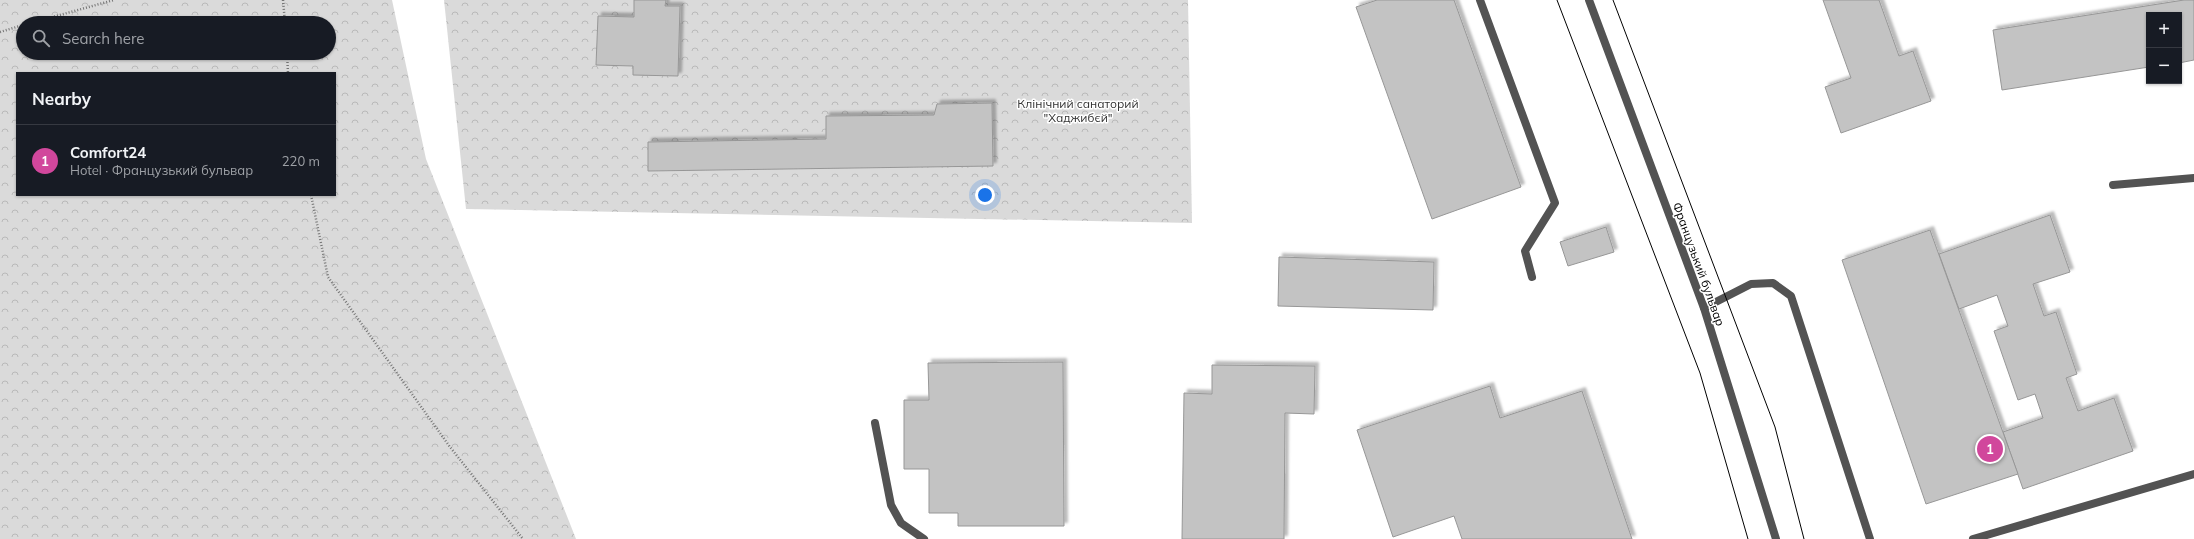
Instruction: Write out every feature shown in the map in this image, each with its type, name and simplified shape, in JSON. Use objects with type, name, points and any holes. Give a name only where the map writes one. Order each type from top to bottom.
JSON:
[{"type":"street","points":[[1480,0],[1555,203],[1525,252],[1532,276]]},
{"type":"street","name":"Французький бульвар","points":[[1589,0],[1704,308],[1776,539]]},
{"type":"street","points":[[2113,184],[2194,178]]},
{"type":"street","points":[[1704,308],[1751,284],[1773,283],[1791,296],[1870,539]]},
{"type":"street","points":[[875,423],[891,505],[901,523],[924,539]]},
{"type":"street","points":[[1973,539],[2194,474]]},
{"type":"path","points":[[56,16],[114,0]]},
{"type":"path","points":[[283,0],[284,16]]},
{"type":"path","points":[[0,32],[16,27]]},
{"type":"path","points":[[287,60],[288,72]]},
{"type":"path","points":[[311,196],[328,277],[450,447],[523,539]]},
{"type":"green space","points":[[0,0],[392,0],[426,159],[576,539],[0,539]]},
{"type":"green space","name":"Клінічний санаторий \"Хаджибєй\"","points":[[444,0],[1188,0],[1192,223],[466,209]]},
{"type":"building","points":[[634,0],[666,0],[665,6],[680,6],[678,76],[633,75],[633,66],[596,65],[598,16],[634,17]]},
{"type":"building","points":[[1377,0],[1454,0],[1521,187],[1432,219],[1356,7]]},
{"type":"building","points":[[1823,0],[1879,0],[1899,56],[1913,51],[1931,101],[1841,133],[1825,87],[1851,78]]},
{"type":"building","points":[[2184,0],[2194,0],[2194,60],[2182,62],[2182,12],[2146,12],[2146,67],[2002,90],[1993,30]]},
{"type":"building","points":[[992,103],[993,166],[648,171],[648,142],[826,139],[826,116],[934,115],[937,104]]},
{"type":"building","points":[[2050,215],[2070,272],[2033,284],[2044,316],[2056,312],[2077,374],[2066,378],[2078,411],[2114,398],[2133,451],[2023,489],[2003,432],[2043,418],[2035,394],[2018,400],[1994,331],[2008,326],[1997,295],[1959,309],[1939,254]]},
{"type":"building","points":[[1606,227],[1614,252],[1568,266],[1560,242]]},
{"type":"building","points":[[1930,230],[2018,474],[1926,504],[1842,260]]},
{"type":"building","points":[[1279,257],[1434,262],[1433,310],[1278,306]]},
{"type":"building","points":[[1063,362],[1064,526],[958,526],[958,513],[929,513],[929,469],[904,469],[904,400],[929,400],[928,363]]},
{"type":"building","points":[[1212,365],[1315,366],[1314,414],[1285,413],[1284,539],[1182,539],[1184,393],[1212,394]]},
{"type":"building","points":[[1490,386],[1500,418],[1582,391],[1632,539],[1462,539],[1454,516],[1393,537],[1357,430]]},
{"type":"tram line","points":[[1557,0],[1700,373],[1748,539]]},
{"type":"tram line","points":[[1613,0],[1775,427],[1804,539]]},
{"type":"place","name":"Comfort24","points":[[1990,449]]}]
